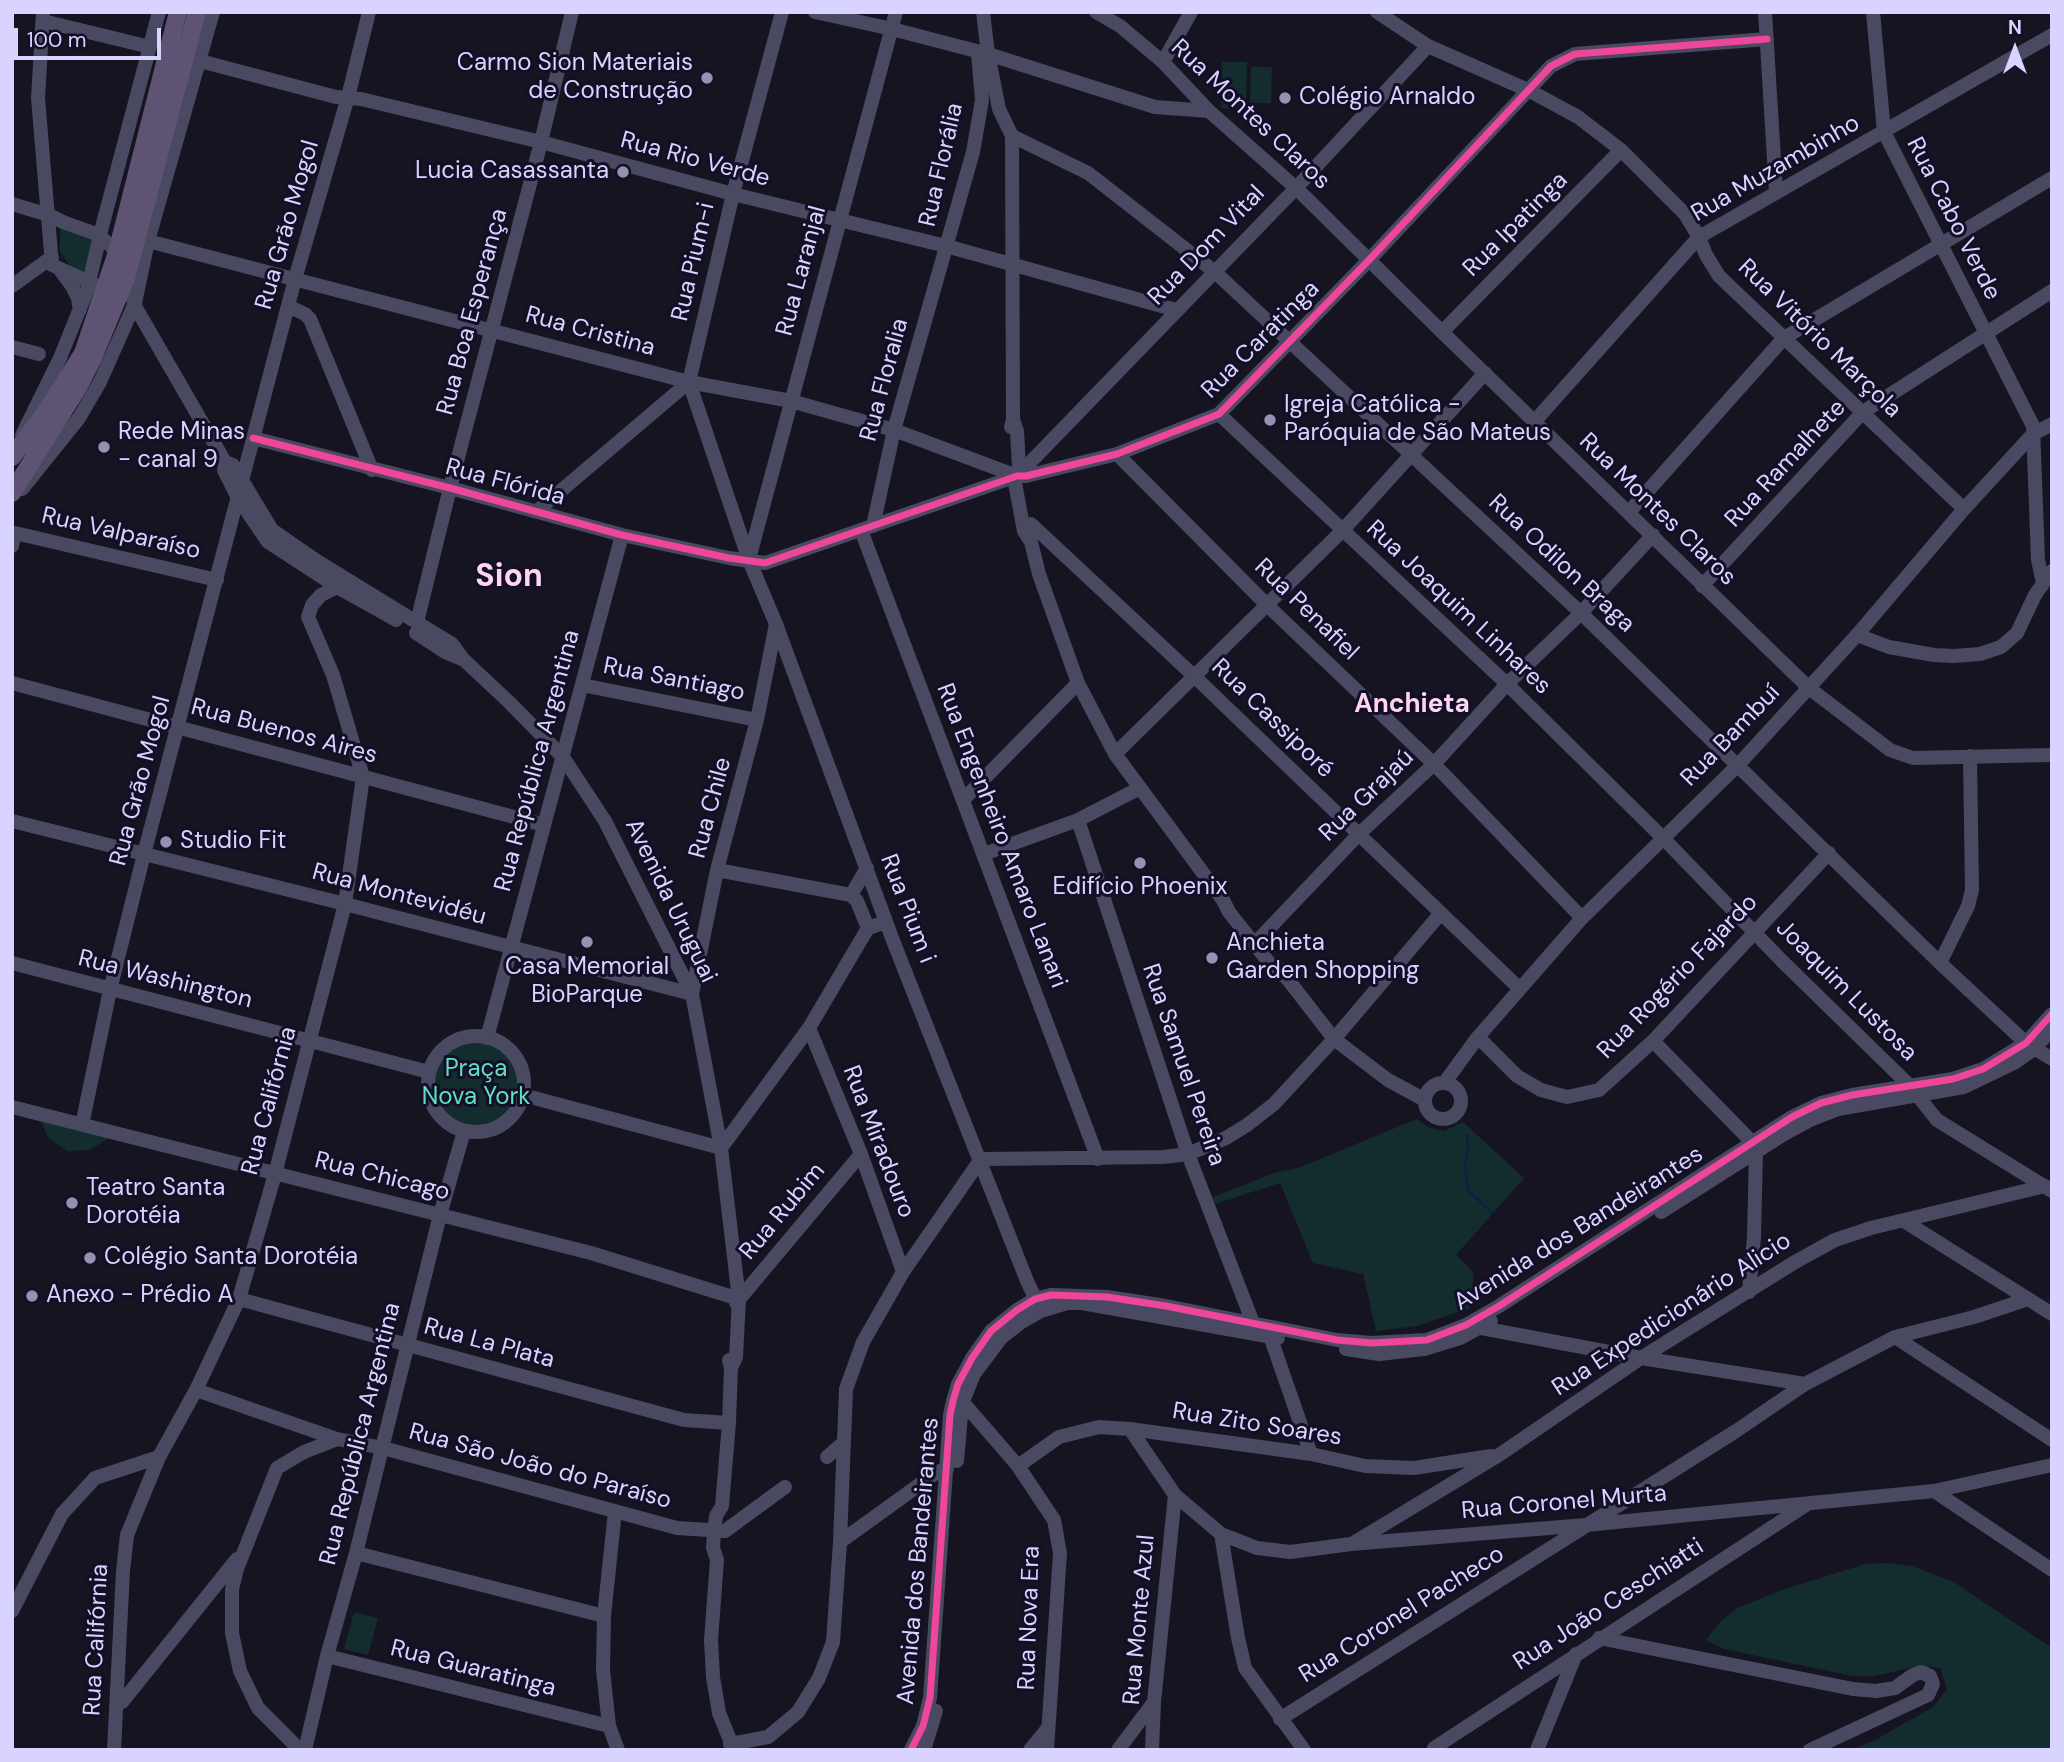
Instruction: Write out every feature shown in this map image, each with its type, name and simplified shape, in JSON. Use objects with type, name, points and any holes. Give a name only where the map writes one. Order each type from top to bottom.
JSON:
[{"type":"main road","points":[[12,494],[79,386],[93,358],[111,294],[117,252],[178,12]]},
{"type":"main road","points":[[186,12],[180,33],[182,46],[193,57]]},
{"type":"main road","points":[[12,456],[46,412],[73,370],[111,294],[125,278],[166,128],[193,57],[197,12]]},
{"type":"main road","points":[[150,47],[166,60],[170,75],[164,108],[166,128]]},
{"type":"street","points":[[12,456],[61,358],[80,310],[159,12]]},
{"type":"street","points":[[12,499],[79,418],[100,382],[135,303],[193,57],[213,12]]},
{"type":"street","name":"Rua Grão Mogol","points":[[82,1125],[110,990],[145,854],[295,279],[348,97],[369,12]]},
{"type":"street","name":"Rua Boa Esperança","points":[[417,622],[572,12]]},
{"type":"street","name":"Rua Pium-i","points":[[689,382],[733,194],[782,12]]},
{"type":"street","points":[[815,12],[892,29],[983,54],[1155,107],[1209,111]]},
{"type":"street","name":"Rua Laranjal","points":[[749,560],[750,543],[896,12]]},
{"type":"street","points":[[974,12],[989,98],[999,109],[1012,136],[1012,468],[1023,481],[1031,524],[1031,542],[1039,573],[1079,683],[1115,754],[1223,900],[1229,912],[1267,960],[1286,977],[1334,1039],[1388,1080],[1427,1093],[1445,1082],[1459,1091],[1462,1102],[1457,1112],[1448,1118],[1436,1118],[1428,1110],[1427,1093]]},
{"type":"street","points":[[982,12],[983,54]]},
{"type":"street","name":"Rua Montes Claros","points":[[1096,12],[1120,26],[1163,62],[1209,111],[1296,188],[1808,688],[1890,750],[1913,758],[2052,755]]},
{"type":"street","points":[[1163,62],[1191,12]]},
{"type":"street","name":"Rua Vitório Marçola","points":[[1377,12],[1428,46],[1530,91],[1578,117],[1622,150],[1685,214],[1719,276],[1964,509]]},
{"type":"street","points":[[1765,12],[1776,193]]},
{"type":"street","name":"Rua Cabo Verde","points":[[1873,12],[1884,132],[2033,426],[2034,434]]},
{"type":"street","points":[[80,310],[72,286],[55,264],[54,223],[38,97],[43,17],[150,47]]},
{"type":"street","name":"Rua Muzambinho","points":[[1534,422],[1699,237],[2052,35]]},
{"type":"street","name":"Rua Caratinga","points":[[749,560],[765,563],[1017,476],[1117,454],[1219,414],[1551,66],[1575,54],[1767,39]]},
{"type":"street","name":"Rua Dom Vital","points":[[1017,476],[1296,188],[1428,46]]},
{"type":"street","name":"Rua Florália","points":[[946,246],[973,152],[982,100],[983,54]]},
{"type":"street","name":"Rua Rio Verde","points":[[193,57],[336,97],[348,97],[541,142],[733,194],[946,246],[1176,310]]},
{"type":"street","points":[[1155,107],[1177,101],[1187,88]]},
{"type":"street","name":"Rua Odilon Braga","points":[[1012,136],[1088,173],[1215,272],[1581,613],[1940,963],[2030,1046],[2052,1059]]},
{"type":"street","name":"Rua Ipatinga","points":[[1442,332],[1622,150]]},
{"type":"street","points":[[1629,512],[1784,338],[2052,178]]},
{"type":"street","points":[[12,204],[54,223],[100,235],[117,252]]},
{"type":"street","name":"Rua Cristina","points":[[148,241],[689,382],[791,401],[894,430],[1017,476]]},
{"type":"street","name":"Rua Floralia","points":[[867,528],[946,246]]},
{"type":"street","name":"Avenida Uruguai","points":[[117,252],[135,303],[149,329],[271,530],[452,644],[463,659],[563,757],[606,821],[692,994],[720,1148],[739,1299],[729,1313],[729,1423],[722,1506],[716,1516],[720,1531],[713,1548],[717,1559],[711,1640],[719,1713],[732,1747]]},
{"type":"street","points":[[12,286],[55,264],[111,294],[135,303]]},
{"type":"street","name":"Rua Ramalhete","points":[[1702,586],[1863,412],[2052,291]]},
{"type":"street","points":[[288,306],[310,319],[372,470]]},
{"type":"street","points":[[125,323],[132,320],[149,329]]},
{"type":"street","points":[[12,347],[39,354]]},
{"type":"street","points":[[1115,754],[1342,531],[1485,373]]},
{"type":"street","points":[[537,511],[689,382],[750,543]]},
{"type":"street","name":"Rua Joaquim Linhares","points":[[1219,414],[1507,684],[1663,838]]},
{"type":"street","name":"Rua Bambuí","points":[[1445,1082],[1478,1037],[1583,918],[1738,765],[1857,635],[1964,509],[2034,434],[2052,424]]},
{"type":"street","points":[[1857,635],[1889,647],[1954,656],[1980,654],[2001,646],[2017,633],[2047,577],[2038,560],[2034,434]]},
{"type":"street","points":[[229,463],[241,462],[252,444]]},
{"type":"street","name":"Rua Flórida","points":[[252,444],[450,488],[622,535],[749,560]]},
{"type":"street","name":"Rua Penafiel","points":[[1117,454],[1268,606],[1434,764],[1583,918]]},
{"type":"street","name":"Avenida Uruguai","points":[[229,463],[224,470],[238,498],[268,542],[445,652],[463,659]]},
{"type":"street","points":[[1017,476],[1015,483],[1024,531],[1031,542]]},
{"type":"street","name":"Rua Cassiporé","points":[[1031,524],[1195,677],[1520,989]]},
{"type":"street","name":"Rua Engenheiro Amaro Lanari","points":[[867,528],[963,800],[1098,1159]]},
{"type":"street","name":"Rua República Argentina","points":[[487,1038],[622,535]]},
{"type":"street","name":"Rua Grajaú","points":[[1259,939],[1359,834],[1434,764],[1507,684],[1581,613],[1653,536]]},
{"type":"street","name":"Rua Valparaíso","points":[[14,540],[217,580]]},
{"type":"street","points":[[1031,542],[1051,541]]},
{"type":"street","name":"Rua Pium i","points":[[749,560],[792,666],[892,938],[1025,1274]]},
{"type":"street","points":[[317,561],[321,576],[321,595],[337,587]]},
{"type":"street","name":"Rua Califórnia","points":[[114,1750],[127,1535],[159,1457],[196,1390],[239,1299],[275,1174],[345,904],[363,777],[333,674],[308,617],[312,605],[321,595]]},
{"type":"street","name":"Rua Chile","points":[[692,994],[718,870],[757,720],[776,624]]},
{"type":"street","points":[[766,674],[775,666],[792,666]]},
{"type":"street","name":"Rua Buenos Aires","points":[[12,683],[544,825]]},
{"type":"street","points":[[963,800],[1079,683]]},
{"type":"street","name":"Rua Santiago","points":[[582,685],[757,720]]},
{"type":"street","points":[[1940,963],[1968,906],[1972,890],[1970,756]]},
{"type":"street","points":[[984,854],[1078,820],[1140,788]]},
{"type":"street","name":"Rua Samuel Pereira","points":[[1078,820],[1188,1154],[1252,1323]]},
{"type":"street","name":"Rua Montevidéu","points":[[12,821],[692,994]]},
{"type":"street","name":"Joaquim Lustosa","points":[[1663,838],[1914,1091],[1937,1120]]},
{"type":"street","name":"Rua Rogério Fajardo","points":[[1478,1037],[1517,1076],[1541,1090],[1567,1097],[1599,1090],[1653,1041],[1829,853]]},
{"type":"street","points":[[851,895],[867,868]]},
{"type":"street","points":[[718,870],[851,895],[857,901],[868,928],[892,938]]},
{"type":"street","points":[[1223,900],[1235,909],[1280,963],[1286,977]]},
{"type":"street","points":[[732,1747],[768,1737],[797,1712],[819,1678],[833,1642],[846,1389],[863,1342],[902,1272],[981,1159],[1163,1157],[1188,1154],[1226,1138],[1274,1104],[1334,1039],[1441,913]]},
{"type":"street","points":[[523,1095],[720,1148],[809,1028],[868,928],[886,922]]},
{"type":"street","name":"Rua Washington","points":[[12,963],[429,1072]]},
{"type":"street","name":"Avenida dos Bandeirantes","points":[[924,1750],[937,1707],[954,1491],[958,1384],[991,1331],[1017,1310],[1038,1305],[1082,1303],[1366,1352],[1392,1354],[1448,1343],[1754,1147],[1792,1117],[1821,1103],[1852,1095],[1949,1090],[1977,1082],[2014,1063],[2030,1046],[2052,1014]]},
{"type":"street","name":"Rua Miradouro","points":[[809,1028],[861,1154],[902,1272]]},
{"type":"street","name":"Avenida dos Bandeirantes","points":[[2030,1046],[2052,1030]]},
{"type":"street","points":[[472,1036],[487,1038],[508,1049],[516,1058],[522,1069],[523,1095],[517,1109],[500,1125],[477,1132],[464,1131],[443,1120],[434,1109],[429,1097],[429,1072],[446,1047],[472,1036]]},
{"type":"street","points":[[1653,1041],[1754,1147],[1755,1237],[1749,1292]]},
{"type":"street","name":"Avenida dos Bandeirantes","points":[[1754,1147],[1838,1109],[1889,1101],[1914,1091]]},
{"type":"street","points":[[1889,1101],[1916,1109],[1937,1120],[2048,1189]]},
{"type":"street","name":"Rua Chicago","points":[[12,1107],[591,1254],[739,1299]]},
{"type":"street","name":"Rua República Argentina","points":[[303,1750],[464,1131]]},
{"type":"street","name":"Rua Rubim","points":[[739,1299],[861,1154]]},
{"type":"street","name":"Rua Expedicionário Alicio","points":[[1351,1544],[1499,1455],[1641,1359],[1795,1262],[1835,1240],[1871,1228],[2048,1189]]},
{"type":"street","points":[[1904,1221],[2052,1314]]},
{"type":"street","points":[[1025,1274],[1051,1295]]},
{"type":"street","points":[[1025,1274],[1038,1305]]},
{"type":"street","name":"Avenida dos Bandeirantes","points":[[1038,1305],[1051,1295],[1107,1297],[1337,1340],[1372,1343],[1427,1340],[1473,1326]]},
{"type":"street","name":"Rua La Plata","points":[[239,1299],[684,1420],[729,1423]]},
{"type":"street","name":"Rua Coronel Pacheco","points":[[1280,1719],[1736,1431],[1805,1384],[1895,1337],[1974,1317],[2028,1299]]},
{"type":"street","points":[[1473,1326],[1641,1359],[1805,1384]]},
{"type":"street","points":[[1270,1336],[1311,1454]]},
{"type":"street","points":[[1895,1337],[2052,1440]]},
{"type":"street","name":"Rua São João do Paraíso","points":[[196,1390],[337,1439],[383,1448],[677,1528],[720,1531]]},
{"type":"street","name":"Avenida dos Bandeirantes","points":[[911,1750],[923,1726],[930,1698],[950,1415],[958,1402]]},
{"type":"street","name":"Rua Nova Era","points":[[958,1402],[1018,1466],[1054,1520],[1060,1553],[1047,1750]]},
{"type":"street","name":"Rua Zito Soares","points":[[1018,1466],[1059,1437],[1098,1427],[1311,1454],[1365,1466],[1414,1468],[1499,1455]]},
{"type":"street","name":"Rua Coronel Murta","points":[[1130,1429],[1175,1495],[1222,1534],[1257,1548],[1290,1552],[1351,1544],[1586,1525],[1934,1491],[2052,1465]]},
{"type":"street","points":[[303,1750],[258,1708],[240,1671],[232,1633],[232,1589],[244,1550],[277,1468],[304,1452],[337,1439]]},
{"type":"street","points":[[827,1457],[842,1444]]},
{"type":"street","points":[[12,1611],[62,1514],[95,1478],[159,1457]]},
{"type":"street","points":[[840,1542],[937,1472],[947,1469],[952,1476],[954,1491]]},
{"type":"street","points":[[720,1531],[785,1486]]},
{"type":"street","points":[[1934,1491],[2052,1570]]},
{"type":"street","name":"Rua Monte Azul","points":[[1152,1750],[1154,1702],[1175,1495]]},
{"type":"street","name":"Rua João Ceschiatti","points":[[1434,1748],[1810,1502]]},
{"type":"street","points":[[615,1511],[604,1616],[603,1670],[609,1726],[618,1750]]},
{"type":"street","points":[[1222,1534],[1237,1639],[1245,1668],[1304,1750]]},
{"type":"street","points":[[118,1703],[122,1702],[244,1550]]},
{"type":"street","points":[[356,1553],[604,1616]]},
{"type":"street","points":[[1600,1639],[1853,1689],[1875,1691],[1895,1688],[1913,1675],[1922,1672],[1930,1676],[1933,1684],[1928,1695],[1810,1750]]},
{"type":"street","points":[[1537,1750],[1576,1654]]},
{"type":"street","name":"Rua Guaratinga","points":[[327,1656],[609,1726]]},
{"type":"street","points":[[1895,1688],[1913,1701]]},
{"type":"street","points":[[1118,1750],[1154,1702]]},
{"type":"street","points":[[1030,1750],[1048,1728]]},
{"type":"green space","points":[[1222,62],[1247,62],[1246,109],[1221,108]]},
{"type":"green space","points":[[1251,67],[1272,67],[1271,103],[1250,103]]},
{"type":"green space","points":[[60,227],[93,239],[84,276],[72,270],[60,251]]},
{"type":"green space","name":"Praça Nova York","points":[[476,1042],[492,1045],[506,1054],[515,1068],[518,1084],[515,1100],[506,1114],[492,1123],[476,1126],[460,1123],[446,1114],[437,1100],[434,1084],[437,1068],[446,1054],[460,1045]]},
{"type":"green space","points":[[1417,1119],[1430,1128],[1444,1131],[1463,1122],[1524,1178],[1456,1255],[1474,1272],[1470,1308],[1417,1326],[1376,1331],[1363,1274],[1313,1263],[1280,1183],[1215,1204],[1213,1197],[1277,1172],[1298,1168]]},
{"type":"green space","points":[[40,1120],[109,1138],[90,1150],[68,1151],[49,1139]]},
{"type":"green space","points":[[1865,1564],[1912,1566],[1954,1582],[2052,1648],[2052,1750],[1851,1750],[1875,1740],[1933,1707],[1947,1689],[1940,1668],[1918,1666],[1875,1676],[1852,1676],[1724,1649],[1706,1640],[1719,1623],[1737,1608],[1779,1591]]},
{"type":"green space","points":[[354,1612],[378,1618],[368,1655],[344,1649]]},
{"type":"waterway","points":[[1467,1135],[1465,1167],[1468,1190],[1492,1213]]},
{"type":"cycle path","points":[[253,438],[622,535],[765,563],[1017,476],[1117,454],[1219,414],[1369,260],[1551,66],[1575,54],[1767,39]]},
{"type":"cycle path","points":[[911,1750],[923,1726],[930,1698],[953,1401],[958,1384],[972,1358],[991,1331],[1017,1310],[1035,1299],[1051,1295],[1107,1297],[1337,1340],[1372,1343],[1427,1340],[1466,1325],[1499,1306],[1792,1117],[1821,1103],[1852,1095],[1953,1079],[1983,1069],[2026,1043],[2052,1014]]},
{"type":"place","name":"Carmo Sion Materiais de Construção","points":[[707,78]]},
{"type":"place","name":"Colégio Arnaldo","points":[[1285,98]]},
{"type":"place","name":"Lucia Casassanta","points":[[623,172]]},
{"type":"place","name":"Igreja Católica - Paróquia de São Mateus","points":[[1270,420]]},
{"type":"place","name":"Rede Minas - canal 9","points":[[104,447]]},
{"type":"place","name":"Studio Fit","points":[[166,842]]},
{"type":"place","name":"Edifício Phoenix","points":[[1140,863]]},
{"type":"place","name":"Casa Memorial BioParque","points":[[587,942]]},
{"type":"place","name":"Anchieta Garden Shopping","points":[[1212,958]]},
{"type":"place","name":"Teatro Santa Dorotéia","points":[[72,1203]]},
{"type":"place","name":"Colégio Santa Dorotéia","points":[[90,1258]]},
{"type":"place","name":"Anexo - Prédio A","points":[[32,1296]]},
{"type":"district","name":"Sion","points":[[509,578]]},
{"type":"district","name":"Anchieta","points":[[1412,705]]}]
